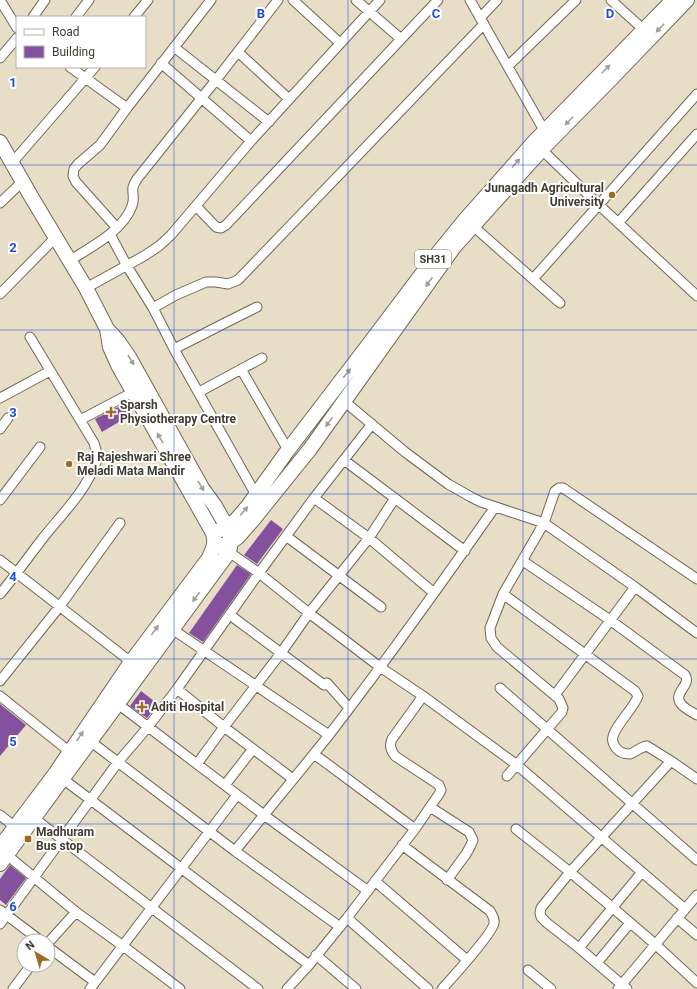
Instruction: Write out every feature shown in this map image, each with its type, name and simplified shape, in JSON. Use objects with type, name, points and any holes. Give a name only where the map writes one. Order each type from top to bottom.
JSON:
[{"type":"main road","name":"SH31","points":[[213,533],[227,527],[236,520],[248,506],[288,450],[434,258],[469,216],[534,142],[674,0]]},
{"type":"main road","points":[[2,855],[34,818],[63,779],[172,630],[230,547],[257,516],[310,449],[454,247],[541,149],[687,0]]},
{"type":"main road","points":[[0,142],[22,182],[86,288],[107,329],[118,341],[129,357],[139,389],[213,533],[215,541],[214,548],[209,558],[131,662],[55,774],[15,827],[2,855]]},
{"type":"main road","points":[[139,389],[215,506],[227,527],[230,536],[230,547]]},
{"type":"main road","points":[[214,548],[230,547]]},
{"type":"street","points":[[0,0],[16,26]]},
{"type":"street","points":[[77,16],[89,0]]},
{"type":"street","points":[[135,16],[148,0]]},
{"type":"street","points":[[117,228],[76,182],[73,176],[74,169],[100,145],[161,63],[211,0]]},
{"type":"street","points":[[69,261],[110,234],[125,220],[132,208],[134,200],[134,187],[137,178],[202,98],[278,0]]},
{"type":"street","points":[[293,0],[340,43]]},
{"type":"street","points":[[356,0],[401,39]]},
{"type":"street","points":[[86,288],[127,266],[158,246],[170,235],[251,141],[380,0]]},
{"type":"street","points":[[196,206],[216,227],[221,228],[226,225],[438,0]]},
{"type":"street","points":[[470,0],[545,132]]},
{"type":"street","points":[[153,308],[176,295],[206,282],[228,284],[238,280],[482,21],[497,0]]},
{"type":"street","points":[[508,66],[576,0]]},
{"type":"street","points":[[611,0],[644,30]]},
{"type":"street","points":[[34,16],[42,1]]},
{"type":"street","points":[[0,58],[16,39]]},
{"type":"street","points":[[174,47],[269,122]]},
{"type":"street","points":[[238,52],[289,99]]},
{"type":"street","points":[[161,63],[251,141]]},
{"type":"street","points":[[71,68],[127,108]]},
{"type":"street","points":[[12,163],[94,68]]},
{"type":"street","points":[[533,279],[697,94]]},
{"type":"street","points":[[618,223],[697,134]]},
{"type":"street","points":[[541,149],[697,296]]},
{"type":"street","points":[[0,203],[22,182]]},
{"type":"street","points":[[473,226],[560,303]]},
{"type":"street","points":[[110,234],[127,266],[153,308],[174,349],[256,495]]},
{"type":"street","points":[[0,294],[56,237]]},
{"type":"street","points":[[174,349],[257,307]]},
{"type":"street","points":[[0,594],[74,500],[87,480],[96,460],[97,453],[94,444],[30,337]]},
{"type":"street","points":[[199,392],[262,358]]},
{"type":"street","points":[[241,369],[288,450]]},
{"type":"street","points":[[0,398],[50,370]]},
{"type":"street","points":[[80,420],[139,389]]},
{"type":"street","points":[[344,401],[405,452],[448,484],[471,497],[495,507],[542,522],[635,587],[697,633]]},
{"type":"street","points":[[0,429],[8,418]]},
{"type":"street","points":[[0,924],[3,913],[34,877],[118,762],[148,727],[177,689],[286,536],[372,424]]},
{"type":"street","points":[[0,500],[40,447]]},
{"type":"street","points":[[344,460],[464,551]]},
{"type":"street","points":[[507,776],[548,730],[562,712],[563,708],[559,699],[555,695],[497,647],[491,638],[490,628],[503,594],[523,561],[555,491],[559,488],[563,488],[697,579]]},
{"type":"street","points":[[314,498],[369,538],[434,594]]},
{"type":"street","points":[[197,764],[338,576],[369,538],[395,498]]},
{"type":"street","points":[[235,851],[329,735],[434,594],[495,507]]},
{"type":"street","points":[[0,681],[60,606],[120,523]]},
{"type":"street","points":[[286,536],[381,607]]},
{"type":"street","points":[[230,547],[259,573],[310,613],[380,666],[517,765],[684,909]]},
{"type":"street","points":[[0,560],[131,662]]},
{"type":"street","points":[[523,561],[610,620],[685,675],[687,681],[678,698],[682,705],[697,715]]},
{"type":"street","points":[[555,695],[635,587]]},
{"type":"street","points":[[503,594],[635,691],[638,696],[636,702],[616,728],[612,737],[613,743],[618,750],[626,754],[632,754],[637,749],[647,746],[697,779]]},
{"type":"street","points":[[230,615],[326,684],[349,708]]},
{"type":"street","points":[[172,630],[329,735]]},
{"type":"street","points":[[500,688],[697,860]]},
{"type":"street","points":[[177,689],[224,727],[293,779]]},
{"type":"street","points":[[0,696],[70,752]]},
{"type":"street","points":[[287,989],[340,927],[440,794],[441,790],[439,786],[395,756],[391,750],[390,744],[392,739],[423,696]]},
{"type":"street","points":[[118,704],[264,815],[368,891]]},
{"type":"street","points":[[90,741],[235,851],[340,927]]},
{"type":"street","points":[[225,785],[253,749]]},
{"type":"street","points":[[314,754],[415,829]]},
{"type":"street","points":[[671,761],[570,872],[541,908],[540,914],[547,923],[597,963],[622,987],[655,944],[697,895]]},
{"type":"street","points":[[63,779],[309,964]]},
{"type":"street","points":[[56,953],[94,986],[237,794]]},
{"type":"street","points":[[430,807],[469,832],[473,840],[466,854],[447,880]]},
{"type":"street","points":[[0,815],[15,827]]},
{"type":"street","points":[[34,818],[258,989]]},
{"type":"street","points":[[516,829],[613,908],[697,983]]},
{"type":"street","points":[[402,845],[490,911],[494,921],[494,925],[491,930],[442,989]]},
{"type":"street","points":[[2,855],[34,877],[76,912],[180,989]]},
{"type":"street","points":[[579,948],[642,872]]},
{"type":"street","points":[[375,881],[467,960]]},
{"type":"street","points":[[56,934],[76,912]]},
{"type":"street","points":[[3,913],[30,933]]},
{"type":"street","points":[[347,918],[428,989]]},
{"type":"street","points":[[677,918],[697,935]]},
{"type":"street","points":[[597,963],[630,923]]},
{"type":"street","points":[[316,955],[356,989]]},
{"type":"street","points":[[528,970],[551,989]]},
{"type":"street","points":[[13,989],[25,973]]},
{"type":"building","points":[[122,405],[129,416],[102,432],[95,419]]},
{"type":"building","points":[[271,520],[283,529],[257,564],[244,555]]},
{"type":"building","points":[[237,565],[251,574],[203,642],[189,633]]},
{"type":"building","points":[[141,691],[158,704],[147,718],[130,706]]},
{"type":"building","points":[[0,704],[26,725],[0,756]]},
{"type":"building","points":[[10,865],[26,878],[6,905],[0,900],[0,879]]},
{"type":"place","name":"Junagadh Agricultural University","points":[[612,195]]},
{"type":"place","name":"Sparsh Physiotherapy Centre","points":[[111,412]]},
{"type":"place","name":"Raj Rajeshwari Shree Meladi Mata Mandir","points":[[69,464]]},
{"type":"place","name":"Aditi Hospital","points":[[142,707]]},
{"type":"place","name":"Madhuram Bus stop","points":[[28,839]]}]
